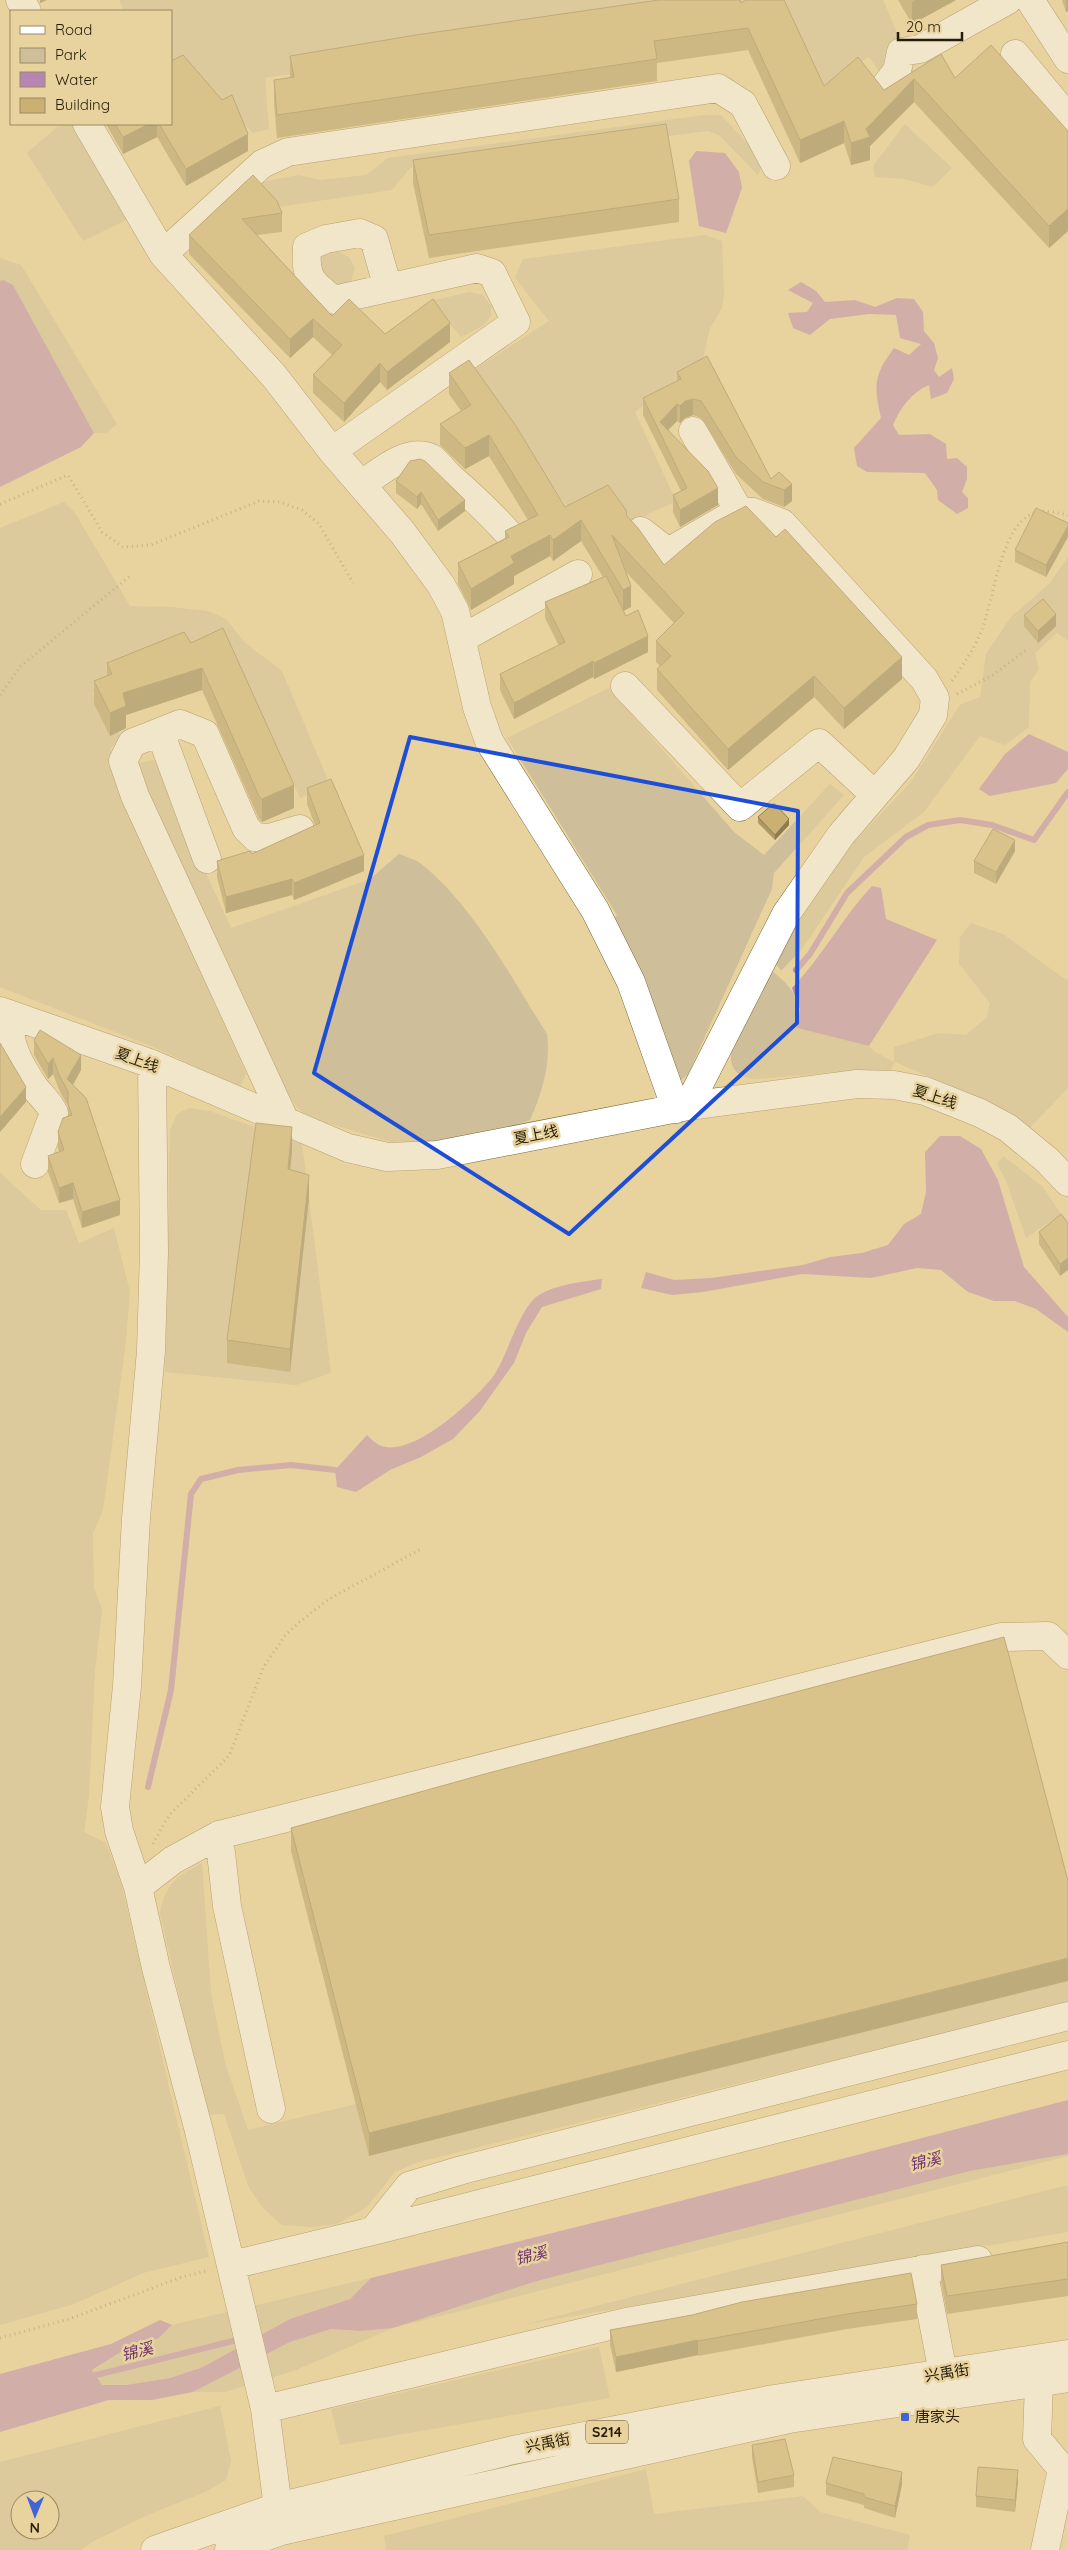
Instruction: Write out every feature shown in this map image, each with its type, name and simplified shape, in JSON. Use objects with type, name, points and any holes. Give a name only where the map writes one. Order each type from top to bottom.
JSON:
[{"type":"street","points":[[886,85],[897,71],[901,52],[920,49],[1008,0]]},
{"type":"street","points":[[1030,0],[1068,59]]},
{"type":"street","points":[[1016,54],[1068,118]]},
{"type":"street","points":[[163,254],[262,164],[288,152],[718,88],[743,104],[776,166]]},
{"type":"street","points":[[88,125],[163,254],[274,376],[332,451],[402,532],[441,585],[455,612],[477,707],[489,740],[594,910],[631,982],[682,1108]]},
{"type":"street","points":[[332,451],[516,322],[492,273],[477,268],[388,288]]},
{"type":"street","points":[[693,431],[740,511]]},
{"type":"street","points":[[361,485],[404,459],[421,457],[431,459],[448,476],[479,500],[508,533]]},
{"type":"street","points":[[641,531],[668,552],[704,534],[740,511],[753,512],[782,523],[924,679],[935,698],[933,716],[906,759],[841,835],[786,914],[682,1108]]},
{"type":"street","points":[[462,638],[578,574]]},
{"type":"street","points":[[625,686],[740,807],[818,744],[875,795]]},
{"type":"street","points":[[285,1121],[135,796],[122,761],[132,743],[180,724],[204,734],[246,828],[254,837],[270,838],[300,829]]},
{"type":"street","points":[[160,732],[207,859]]},
{"type":"street","points":[[5,1013],[8,1036],[18,1059],[36,1089],[49,1102],[54,1113],[34,1164]]},
{"type":"street","name":"夏上线","points":[[5,1013],[152,1064],[348,1148],[387,1157],[437,1155],[682,1108],[857,1084],[894,1085],[925,1091],[980,1113],[1008,1128],[1047,1160],[1068,1182]]},
{"type":"street","points":[[152,1064],[154,1252],[151,1350],[136,1518],[127,1686],[115,1807],[118,1831],[138,1887],[156,1968],[234,2275],[263,2399],[279,2519]]},
{"type":"street","points":[[138,1887],[173,1860],[219,1835],[1001,1637],[1048,1636],[1068,1655]]},
{"type":"street","points":[[219,1835],[227,1906],[271,2109]]},
{"type":"street","points":[[373,2231],[408,2186],[462,2170],[1068,2016]]},
{"type":"street","points":[[234,2275],[373,2231],[1068,2055]]},
{"type":"street","points":[[263,2399],[626,2322],[1000,2256]]},
{"type":"street","points":[[923,2269],[943,2373]]},
{"type":"street","name":"兴禹街","points":[[155,2550],[279,2519],[523,2448],[774,2399],[1068,2354]]},
{"type":"street","name":"兴禹街","points":[[229,2550],[279,2519],[789,2419],[1068,2378]]},
{"type":"street","points":[[1039,2382],[1037,2439],[1062,2469],[1045,2550]]},
{"type":"path","points":[[0,504],[68,475],[102,532],[124,547],[151,545],[259,502],[280,502],[302,510],[320,524],[353,582]]},
{"type":"path","points":[[934,706],[969,656],[982,631],[1009,538],[1019,523],[1034,512],[1054,512],[1068,515]]},
{"type":"path","points":[[0,695],[21,666],[130,576]]},
{"type":"path","points":[[934,706],[993,675],[1026,650]]},
{"type":"path","points":[[150,1849],[169,1815],[229,1756],[264,1666],[285,1636],[298,1623],[329,1599],[421,1549]]},
{"type":"path","points":[[0,2338],[69,2319],[182,2277],[234,2275]]},
{"type":"highlighted area","points":[[410,737],[798,811],[797,1023],[569,1234],[314,1073]]},
{"type":"green space","points":[[119,0],[883,0],[915,74],[893,90],[869,57],[819,89],[779,3],[548,31],[265,78],[269,129],[253,133],[184,64],[172,67],[172,10],[124,10]]},
{"type":"green space","points":[[704,115],[721,115],[764,161],[758,175],[719,135],[708,131],[410,168],[392,190],[277,207],[257,183],[299,175],[320,180],[367,175],[388,158]]},
{"type":"green space","points":[[905,124],[952,168],[933,187],[904,179],[875,177],[873,166]]},
{"type":"green space","points":[[75,125],[126,220],[83,241],[27,153],[57,127]]},
{"type":"green space","points":[[705,235],[722,241],[724,294],[722,308],[710,328],[703,359],[635,412],[676,501],[632,522],[617,496],[573,515],[471,372],[549,321],[515,278],[523,259]]},
{"type":"green space","points":[[333,250],[349,257],[355,268],[351,281],[336,286],[319,267],[321,255]]},
{"type":"green space","points":[[0,258],[21,265],[117,424],[106,433],[94,433],[13,285],[0,281]]},
{"type":"green space","points":[[469,292],[483,295],[491,306],[491,316],[484,325],[461,337],[431,301]]},
{"type":"green space","points":[[64,502],[75,513],[130,606],[171,607],[208,611],[226,619],[244,642],[282,671],[330,785],[300,798],[228,642],[92,693],[122,737],[110,749],[139,835],[246,1073],[240,1087],[151,1046],[0,987],[0,528]]},
{"type":"green space","points":[[1068,557],[1068,641],[1057,633],[1035,653],[1039,669],[1030,682],[1029,727],[1005,745],[980,736],[924,812],[864,857],[802,949],[781,971],[775,962],[813,895],[843,854],[910,783],[960,705],[980,697],[986,654],[1011,617],[1049,584]]},
{"type":"green space","points":[[609,688],[734,832],[764,855],[830,784],[844,795],[774,873],[772,889],[688,1074],[680,1081],[651,999],[613,920],[617,915],[507,738]]},
{"type":"green space","points":[[154,760],[231,928],[370,879],[399,854],[418,862],[439,879],[474,920],[547,1034],[547,1067],[530,1120],[510,1127],[458,1139],[398,1144],[307,1117],[296,1106],[280,1083],[139,784],[139,763]]},
{"type":"green space","points":[[971,923],[1003,934],[1066,980],[1068,979],[1068,1088],[1027,1131],[997,1106],[895,1062],[889,1073],[836,1072],[758,1079],[744,1077],[734,1068],[731,1059],[735,1041],[770,969],[785,982],[794,994],[798,1008],[797,1028],[869,1046],[875,1052],[894,1062],[894,1047],[939,1033],[966,1035],[987,1017],[990,1003],[959,964],[960,937]]},
{"type":"green space","points":[[189,1108],[210,1111],[302,1144],[331,1373],[296,1385],[165,1372],[170,1130],[177,1114]]},
{"type":"green space","points":[[1003,1156],[1042,1186],[1061,1214],[1026,1238],[1005,1178],[997,1164]]},
{"type":"green space","points":[[0,1173],[41,1210],[66,1210],[79,1243],[114,1228],[130,1292],[125,1349],[103,1510],[93,1533],[94,1588],[102,1609],[95,1671],[89,1796],[84,1832],[106,1843],[121,1883],[209,2257],[143,2273],[74,2304],[0,2325]]},
{"type":"green space","points":[[202,1863],[211,1994],[225,2063],[248,2130],[356,2104],[369,2156],[1068,1981],[1068,2003],[418,2162],[395,2172],[367,2207],[337,2224],[312,2227],[282,2225],[264,2209],[249,2188],[224,2114],[207,2115],[160,1914],[165,1895],[173,1883]]},
{"type":"green space","points":[[1068,2154],[1068,2156],[393,2328],[537,2281],[970,2171]]},
{"type":"green space","points":[[1068,2185],[1068,2232],[526,2324]]},
{"type":"green space","points":[[371,2278],[350,2299],[290,2319],[203,2367],[170,2378],[126,2385],[102,2385],[92,2371],[119,2353],[159,2338],[172,2325]]},
{"type":"green space","points":[[393,2328],[296,2370],[225,2392],[193,2392],[290,2342],[331,2329],[360,2331]]},
{"type":"green space","points":[[599,2347],[610,2398],[340,2445],[331,2409]]},
{"type":"green space","points":[[220,2406],[231,2461],[226,2480],[205,2492],[150,2514],[94,2541],[81,2550],[0,2550],[0,2462]]},
{"type":"green space","points":[[646,2469],[654,2514],[803,2496],[820,2512],[910,2535],[907,2550],[386,2550],[384,2536]]},
{"type":"water","points":[[696,151],[725,153],[739,172],[742,188],[726,233],[699,226],[689,161]]},
{"type":"water","points":[[3,280],[13,285],[94,433],[81,447],[0,487],[0,281]]},
{"type":"water","points":[[801,282],[816,291],[825,302],[855,300],[875,307],[897,298],[914,299],[923,312],[924,331],[934,343],[938,358],[934,370],[939,377],[952,368],[954,379],[947,393],[931,399],[929,385],[917,392],[903,407],[893,425],[899,435],[930,434],[946,444],[947,459],[957,458],[967,467],[967,479],[962,492],[968,498],[968,508],[957,514],[938,500],[937,490],[925,473],[867,472],[857,466],[854,448],[881,418],[876,389],[882,366],[894,348],[909,355],[921,344],[900,338],[896,315],[869,314],[830,319],[810,335],[793,328],[788,313],[807,312],[813,303],[788,290]]},
{"type":"water","points":[[1029,734],[1068,752],[1068,769],[1056,783],[990,796],[979,789],[1005,754]]},
{"type":"water","points":[[872,886],[881,888],[886,919],[937,940],[869,1046],[797,1028],[800,1009],[792,988]]},
{"type":"water","points":[[940,1136],[960,1136],[981,1149],[998,1180],[1024,1267],[1068,1317],[1068,1332],[1036,1309],[1015,1301],[994,1301],[968,1292],[941,1270],[917,1268],[871,1278],[802,1274],[703,1292],[672,1295],[641,1288],[646,1272],[674,1280],[711,1278],[803,1265],[830,1257],[862,1253],[888,1245],[904,1224],[921,1214],[926,1192],[925,1152]]},
{"type":"water","points":[[602,1279],[601,1289],[542,1307],[526,1333],[514,1363],[479,1412],[453,1439],[421,1457],[390,1470],[356,1492],[337,1487],[335,1470],[367,1435],[379,1445],[392,1447],[407,1444],[440,1426],[471,1400],[498,1369],[525,1310],[539,1295],[561,1286]]},
{"type":"water","points":[[1068,2100],[1068,2154],[970,2171],[537,2281],[393,2328],[360,2331],[331,2329],[290,2342],[193,2392],[152,2400],[109,2400],[0,2432],[0,2374],[111,2344],[160,2320],[172,2325],[159,2338],[119,2353],[92,2370],[102,2385],[126,2385],[170,2378],[203,2367],[290,2319],[350,2299],[371,2278],[657,2207]]},
{"type":"building","points":[[659,0],[740,0],[741,3],[746,0],[784,0],[824,86],[858,57],[884,90],[941,54],[955,78],[991,45],[1068,131],[1068,209],[1049,226],[914,79],[866,129],[870,137],[851,143],[844,121],[800,140],[748,28],[654,41],[657,59],[277,115],[274,80],[294,77],[290,56],[416,35]]},
{"type":"building","points":[[183,55],[222,100],[232,95],[248,134],[186,169],[160,125],[172,125],[172,60]]},
{"type":"building","points":[[666,124],[679,199],[429,235],[413,160]]},
{"type":"building","points":[[116,125],[147,125],[123,137]]},
{"type":"building","points":[[253,175],[277,201],[282,213],[242,219],[332,316],[349,299],[385,334],[433,299],[450,323],[387,372],[380,363],[344,403],[313,375],[342,345],[313,319],[290,339],[189,235]]},
{"type":"building","points":[[707,356],[771,479],[779,472],[792,484],[784,490],[763,482],[736,457],[701,401],[693,399],[685,401],[680,406],[677,404],[660,422],[708,471],[718,488],[680,510],[673,495],[687,488],[643,398],[681,379],[677,372]]},
{"type":"building","points":[[469,360],[516,426],[565,507],[608,485],[626,510],[627,516],[638,528],[664,565],[715,522],[746,506],[776,537],[785,529],[902,657],[844,708],[814,676],[728,749],[657,669],[671,656],[656,641],[684,613],[612,535],[631,586],[623,590],[581,520],[553,540],[550,535],[511,556],[514,563],[471,589],[458,563],[509,537],[505,531],[538,515],[489,435],[465,448],[440,424],[471,405],[449,373]]},
{"type":"building","points":[[420,459],[425,461],[465,500],[438,520],[421,492],[417,497],[396,481],[410,461]]},
{"type":"building","points":[[1036,508],[1068,523],[1046,565],[1015,550]]},
{"type":"building","points":[[606,576],[626,616],[638,610],[648,636],[594,663],[593,661],[514,703],[500,674],[565,642],[545,602]]},
{"type":"building","points":[[1043,599],[1056,614],[1038,631],[1024,615]]},
{"type":"building","points":[[223,628],[294,785],[262,799],[202,668],[123,693],[126,706],[110,713],[94,681],[112,674],[107,663],[184,632],[191,643]]},
{"type":"building","points":[[331,779],[364,855],[294,883],[292,879],[226,897],[217,861],[250,851],[252,854],[320,823],[307,788]]},
{"type":"building","points":[[774,803],[789,819],[775,835],[758,817]]},
{"type":"building","points":[[993,829],[1015,840],[996,872],[974,861]]},
{"type":"building","points":[[40,1030],[81,1055],[67,1079],[86,1098],[120,1200],[82,1212],[73,1183],[59,1188],[48,1156],[64,1150],[58,1132],[63,1118],[72,1115],[68,1104],[68,1091],[53,1058],[48,1064],[34,1040]]},
{"type":"building","points":[[0,1043],[26,1087],[0,1117]]},
{"type":"building","points":[[256,1123],[292,1127],[288,1169],[309,1175],[290,1349],[227,1340]]},
{"type":"building","points":[[1061,1214],[1068,1223],[1068,1258],[1060,1264],[1039,1232]]},
{"type":"building","points":[[1004,1637],[1068,1881],[1068,1958],[369,2133],[291,1828],[481,1775]]},
{"type":"building","points":[[1068,2242],[1068,2279],[947,2296],[941,2265]]},
{"type":"building","points":[[911,2273],[917,2304],[698,2340],[616,2357],[610,2330],[692,2315],[742,2302]]},
{"type":"building","points":[[785,2439],[794,2475],[758,2482],[752,2445]]},
{"type":"building","points":[[833,2457],[902,2472],[895,2506],[864,2497],[864,2494],[826,2483]]},
{"type":"building","points":[[978,2467],[1018,2470],[1015,2500],[976,2496]]},
{"type":"waterway","points":[[796,970],[810,954],[847,893],[906,837],[928,825],[960,820],[992,825],[1034,840],[1068,792]]},
{"type":"waterway","points":[[148,1787],[171,1690],[191,1494],[201,1479],[238,1470],[291,1465],[335,1470]]},
{"type":"waterway","name":"锦溪","points":[[88,2377],[241,2339]]},
{"type":"place","name":"唐家头","points":[[905,2417]]}]
